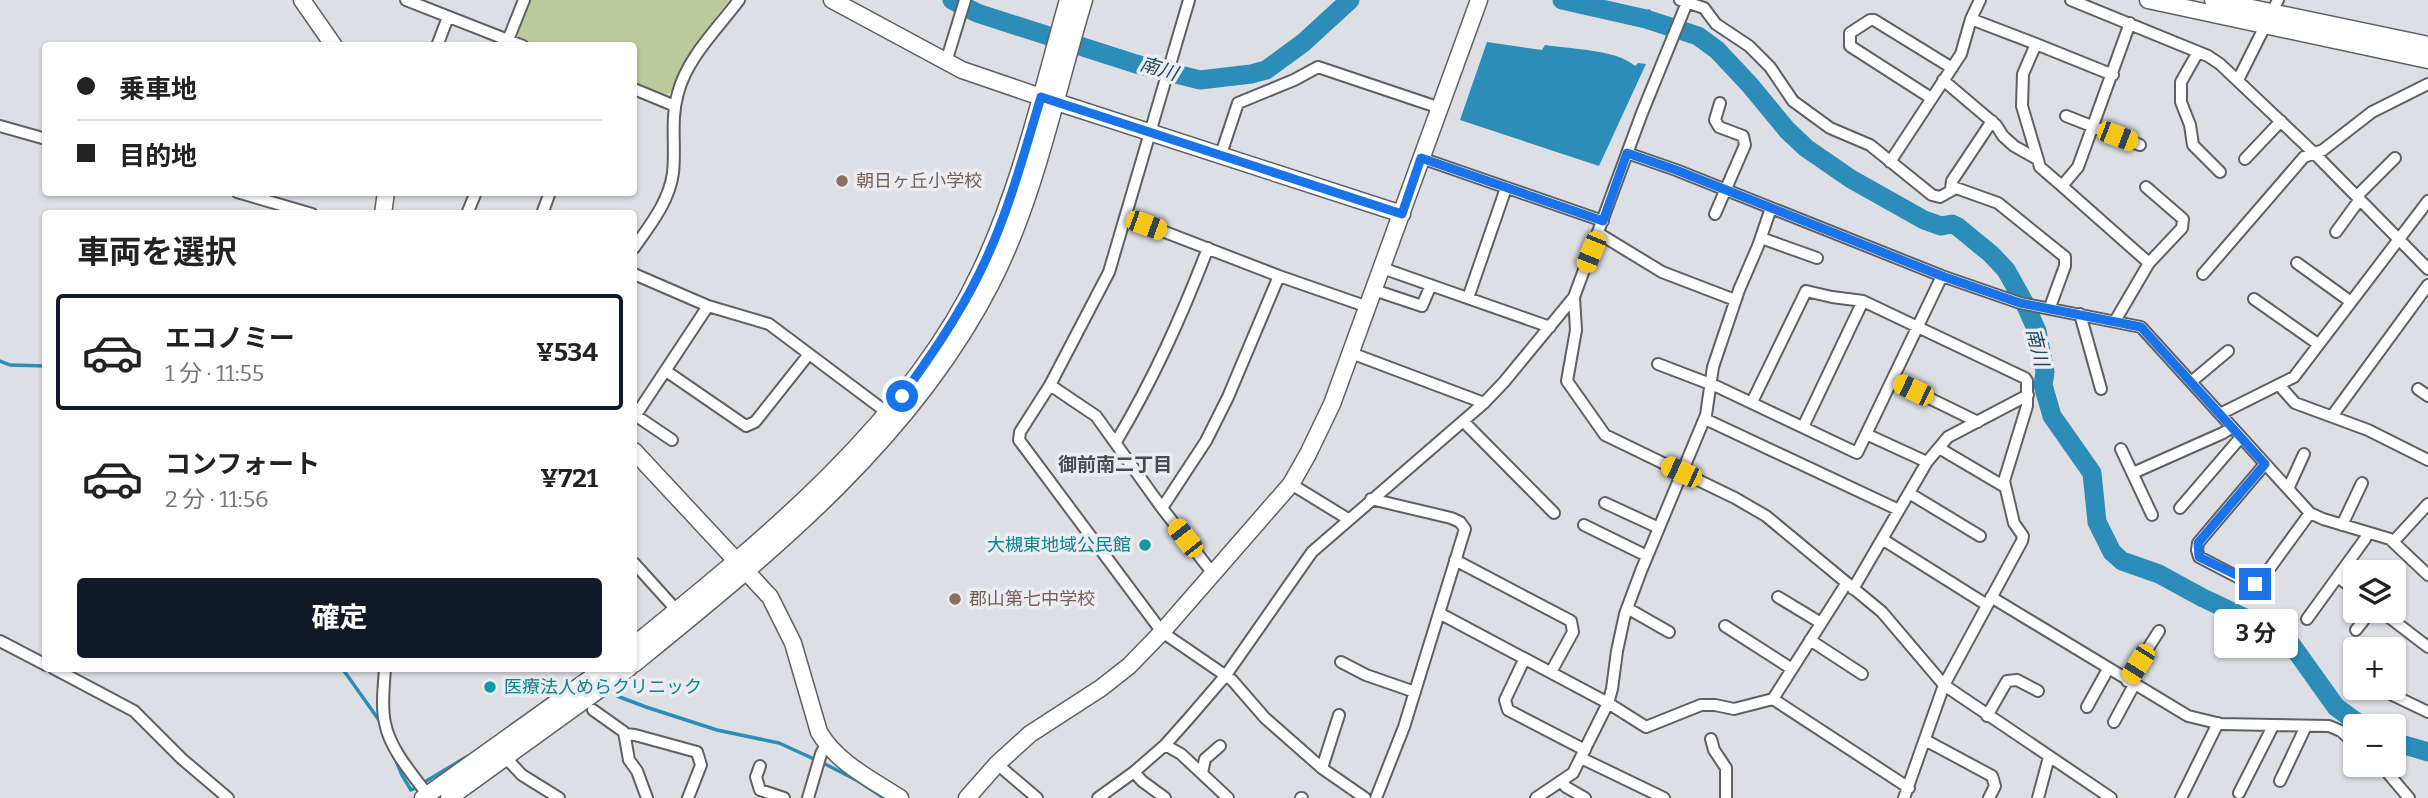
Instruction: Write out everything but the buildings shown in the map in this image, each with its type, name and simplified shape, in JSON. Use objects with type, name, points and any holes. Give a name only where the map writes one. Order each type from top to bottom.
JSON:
[{"type":"street","points":[[302,0],[331,42]]},
{"type":"street","points":[[406,0],[513,42]]},
{"type":"street","points":[[508,40],[523,0]]},
{"type":"street","points":[[637,244],[668,193],[673,169],[673,126],[677,93],[690,65],[739,0]]},
{"type":"street","points":[[832,0],[962,69],[1402,214]]},
{"type":"street","points":[[946,62],[965,0]]},
{"type":"street","points":[[1059,58],[1060,28],[1068,0]]},
{"type":"street","points":[[637,643],[741,566],[844,482],[914,405],[949,355],[992,281],[1013,234],[1059,58],[1077,23],[1084,0]]},
{"type":"street","points":[[1189,0],[1108,272],[1050,385],[1020,432],[1020,442],[1162,632],[1226,674],[1265,718],[1347,793],[1365,798]]},
{"type":"street","points":[[1890,162],[1961,54],[1971,19],[1980,0]]},
{"type":"street","points":[[2071,0],[2213,59],[2238,79],[2314,153],[2428,269]]},
{"type":"street","points":[[2148,0],[2273,13],[2428,60]]},
{"type":"street","points":[[2213,0],[2428,45]]},
{"type":"street","points":[[1098,798],[1165,745],[1226,674],[1312,552],[1484,403],[1574,297],[1685,1],[1704,8],[1716,24],[1757,54],[1770,67],[1793,101],[1830,128],[1865,142],[1933,195],[1940,197],[1951,189],[1960,189],[1998,203],[2065,257],[2065,266],[2045,306]]},
{"type":"street","points":[[967,798],[997,764],[1030,734],[1101,688],[1129,666],[1214,575],[1291,484],[1322,428],[1477,5]]},
{"type":"street","points":[[2238,79],[2273,13]]},
{"type":"street","points":[[439,42],[448,17]]},
{"type":"street","points":[[1971,19],[2113,75]]},
{"type":"street","points":[[1931,98],[1850,46],[1850,33],[1874,20],[1951,68]]},
{"type":"street","points":[[2062,186],[2078,167],[2130,23]]},
{"type":"street","points":[[2036,44],[2025,67],[2021,101],[2043,172],[2149,263]]},
{"type":"street","points":[[2198,52],[2181,82],[2181,102],[2190,125],[2193,145],[2220,172]]},
{"type":"street","points":[[1221,154],[1238,103],[1318,67],[1440,108]]},
{"type":"street","points":[[1943,80],[1992,121],[2014,146],[2037,159]]},
{"type":"street","points":[[2203,274],[2304,157],[2323,150],[2372,112],[2428,84]]},
{"type":"street","points":[[637,90],[676,106]]},
{"type":"street","points":[[1715,214],[1745,143],[1741,135],[1719,127],[1715,120],[1720,103]]},
{"type":"street","points":[[2066,116],[2140,145]]},
{"type":"street","points":[[1951,189],[1952,181],[1992,121]]},
{"type":"street","points":[[2245,159],[2281,121]]},
{"type":"street","points":[[0,126],[42,138]]},
{"type":"street","points":[[1627,153],[1942,276],[2020,303],[2141,327],[2310,513],[2394,541],[2428,575]]},
{"type":"street","points":[[1421,158],[1603,221]]},
{"type":"street","points":[[2336,232],[2358,198],[2395,158]]},
{"type":"street","points":[[2115,321],[2149,263],[2182,228],[2183,219],[2146,187]]},
{"type":"street","points":[[1468,298],[1506,188]]},
{"type":"street","points":[[251,196],[298,210]]},
{"type":"street","points":[[2220,414],[2294,377],[2428,201]]},
{"type":"street","points":[[1564,789],[1608,703],[1616,652],[1627,608],[1705,419],[1709,384],[1735,300],[1771,208]]},
{"type":"street","points":[[1126,218],[1368,307]]},
{"type":"street","points":[[1598,233],[1662,272],[1735,300]]},
{"type":"street","points":[[1761,238],[1817,258]]},
{"type":"street","points":[[1116,442],[1156,372],[1208,247]]},
{"type":"street","points":[[2297,263],[2351,302]]},
{"type":"street","points":[[1382,268],[1550,327]]},
{"type":"street","points":[[637,275],[708,306],[769,324],[881,408]]},
{"type":"street","points":[[1162,508],[1206,441],[1228,397],[1279,276]]},
{"type":"street","points":[[1658,364],[1752,402],[1857,453],[1942,276]]},
{"type":"street","points":[[1374,290],[1422,306],[1430,285]]},
{"type":"street","points":[[2332,416],[2428,285]]},
{"type":"street","points":[[1752,402],[1806,291],[1863,301],[2025,378],[2029,386],[2024,420],[2007,468],[2005,486],[2014,523],[2023,538],[1944,685],[1909,794],[1773,699]]},
{"type":"street","points":[[1574,297],[1577,325],[1567,378],[1571,388],[1605,435],[1735,498],[1766,516],[1886,616],[1944,685],[2111,798]]},
{"type":"street","points":[[2255,299],[2318,344]]},
{"type":"street","points":[[1803,427],[1863,301]]},
{"type":"street","points":[[637,413],[708,306]]},
{"type":"street","points":[[2080,314],[2101,389]]},
{"type":"street","points":[[2191,382],[2228,351]]},
{"type":"street","points":[[667,371],[746,426],[755,422],[808,354]]},
{"type":"street","points":[[1350,354],[1484,403]]},
{"type":"street","points":[[1892,380],[1978,422]]},
{"type":"street","points":[[1050,385],[1092,412],[1214,575]]},
{"type":"street","points":[[2279,385],[2295,403],[2425,454]]},
{"type":"street","points":[[1439,613],[1608,703],[1646,727],[1701,705],[1734,709],[1773,699],[1821,623],[1882,539],[1927,463],[1948,437],[2028,395]]},
{"type":"street","points":[[637,419],[672,440]]},
{"type":"street","points":[[1705,419],[1899,510]]},
{"type":"street","points":[[1463,421],[1555,513]]},
{"type":"street","points":[[2133,473],[2232,427]]},
{"type":"street","points":[[1866,434],[1927,463]]},
{"type":"street","points":[[2180,508],[2241,438]]},
{"type":"street","points":[[1939,448],[2005,486]]},
{"type":"street","points":[[2121,449],[2152,515]]},
{"type":"street","points":[[637,454],[770,597],[793,643],[819,732],[826,744],[849,765],[900,798]]},
{"type":"street","points":[[2288,489],[2304,454]]},
{"type":"street","points":[[2265,464],[2198,543],[2199,557],[2249,583],[2259,583],[2310,513]]},
{"type":"street","points":[[2342,525],[2362,483]]},
{"type":"street","points":[[1291,484],[1348,519]]},
{"type":"street","points":[[1909,493],[1980,536]]},
{"type":"street","points":[[1371,499],[1438,514],[1460,522],[1465,529],[1415,692],[1376,798]]},
{"type":"street","points":[[1605,503],[1659,528]]},
{"type":"street","points":[[2394,541],[2428,504]]},
{"type":"street","points":[[1584,525],[1647,556]]},
{"type":"street","points":[[2307,619],[2365,539],[2367,532]]},
{"type":"street","points":[[1882,539],[2180,713],[2218,723],[2329,726],[2343,733]]},
{"type":"street","points":[[1455,560],[1571,621],[1573,632],[1551,672]]},
{"type":"street","points":[[637,566],[671,604]]},
{"type":"street","points":[[637,661],[741,566]]},
{"type":"street","points":[[2338,578],[2343,582]]},
{"type":"street","points":[[1777,597],[1821,623]]},
{"type":"street","points":[[1627,608],[1669,632]]},
{"type":"street","points":[[2356,631],[2362,623]]},
{"type":"street","points":[[2397,623],[2428,647]]},
{"type":"street","points":[[1725,626],[1792,669]]},
{"type":"street","points":[[2113,722],[2159,631]]},
{"type":"street","points":[[1810,640],[1862,674]]},
{"type":"street","points":[[0,641],[42,662]]},
{"type":"street","points":[[1524,660],[1505,700],[1508,710],[1664,798]]},
{"type":"street","points":[[1341,662],[1367,675],[1415,692]]},
{"type":"street","points":[[2087,707],[2108,669]]},
{"type":"street","points":[[61,672],[134,711],[182,759],[228,798]]},
{"type":"street","points":[[385,672],[383,713],[387,732],[427,797],[599,672]]},
{"type":"street","points":[[449,798],[624,672]]},
{"type":"street","points":[[1987,716],[2007,681],[2017,680],[2038,691]]},
{"type":"street","points":[[2403,700],[2428,712]]},
{"type":"street","points":[[593,710],[624,734],[629,760],[637,771],[647,798]]},
{"type":"street","points":[[1322,768],[1339,715]]},
{"type":"street","points":[[2181,798],[2218,723]]},
{"type":"street","points":[[2239,793],[2273,726]]},
{"type":"street","points":[[2280,781],[2306,726]]},
{"type":"street","points":[[624,734],[635,734],[697,752],[701,765],[688,798]]},
{"type":"street","points":[[1711,739],[1714,750],[1726,768],[1726,798]]},
{"type":"street","points":[[1925,740],[1993,777],[1995,786],[1989,798]]},
{"type":"street","points":[[808,798],[826,744]]},
{"type":"street","points":[[1165,745],[1181,754],[1228,798]]},
{"type":"street","points":[[1202,773],[1205,759],[1220,747]]},
{"type":"street","points":[[2038,798],[2049,757]]},
{"type":"street","points":[[506,758],[522,775],[559,798]]},
{"type":"street","points":[[997,764],[1034,797]]},
{"type":"street","points":[[760,766],[756,777],[760,790],[784,798]]},
{"type":"street","points":[[1134,772],[1165,798]]},
{"type":"street","points":[[2391,777],[2409,798]]},
{"type":"street","points":[[1536,798],[1564,789],[1584,798]]},
{"type":"green space","points":[[530,0],[729,0],[688,55],[671,92],[666,95],[637,83],[637,42],[530,42],[518,38],[518,30]]},
{"type":"water","points":[[1487,42],[1542,50],[1545,45],[1592,51],[1616,56],[1635,66],[1638,63],[1646,64],[1599,166],[1460,120]]},
{"type":"waterway","name":"南川","points":[[952,0],[977,13],[1136,64],[1200,80],[1266,70],[1303,43],[1350,0]]},
{"type":"waterway","name":"南川","points":[[1562,0],[1646,19],[1698,36],[1717,50],[1806,148],[1851,179],[1924,220],[1941,226],[1952,224],[1958,227],[1991,254],[2006,270],[2037,331],[2045,372],[2043,385],[2052,416],[2092,473],[2097,522],[2112,552],[2122,561],[2159,574],[2291,644],[2336,707],[2346,714]]},
{"type":"waterway","points":[[1646,19],[1649,11]]},
{"type":"waterway","points":[[0,361],[10,365],[42,366]]},
{"type":"waterway","points":[[345,672],[381,723]]},
{"type":"waterway","points":[[617,696],[717,730],[779,743],[860,782],[884,798]]},
{"type":"waterway","name":"南川","points":[[2406,746],[2428,752]]},
{"type":"waterway","points":[[394,756],[411,790],[417,787]]},
{"type":"waterway","points":[[423,783],[468,756]]},
{"type":"place","name":"朝日ヶ丘小学校","points":[[842,181]]},
{"type":"place","name":"大槻東地域公民館","points":[[1145,545]]},
{"type":"place","name":"郡山第七中学校","points":[[955,599]]},
{"type":"place","name":"医療法人めらクリニック","points":[[490,687]]},
{"type":"district","name":"御前南二丁目","points":[[1115,464]]},
{"type":"route","points":[[902,396],[937,347],[979,275],[999,229],[1041,97],[1402,214],[1421,158],[1603,221],[1627,153],[1942,276],[2020,303],[2141,327],[2265,464],[2198,543],[2197,550],[2199,557],[2255,584]]}]
